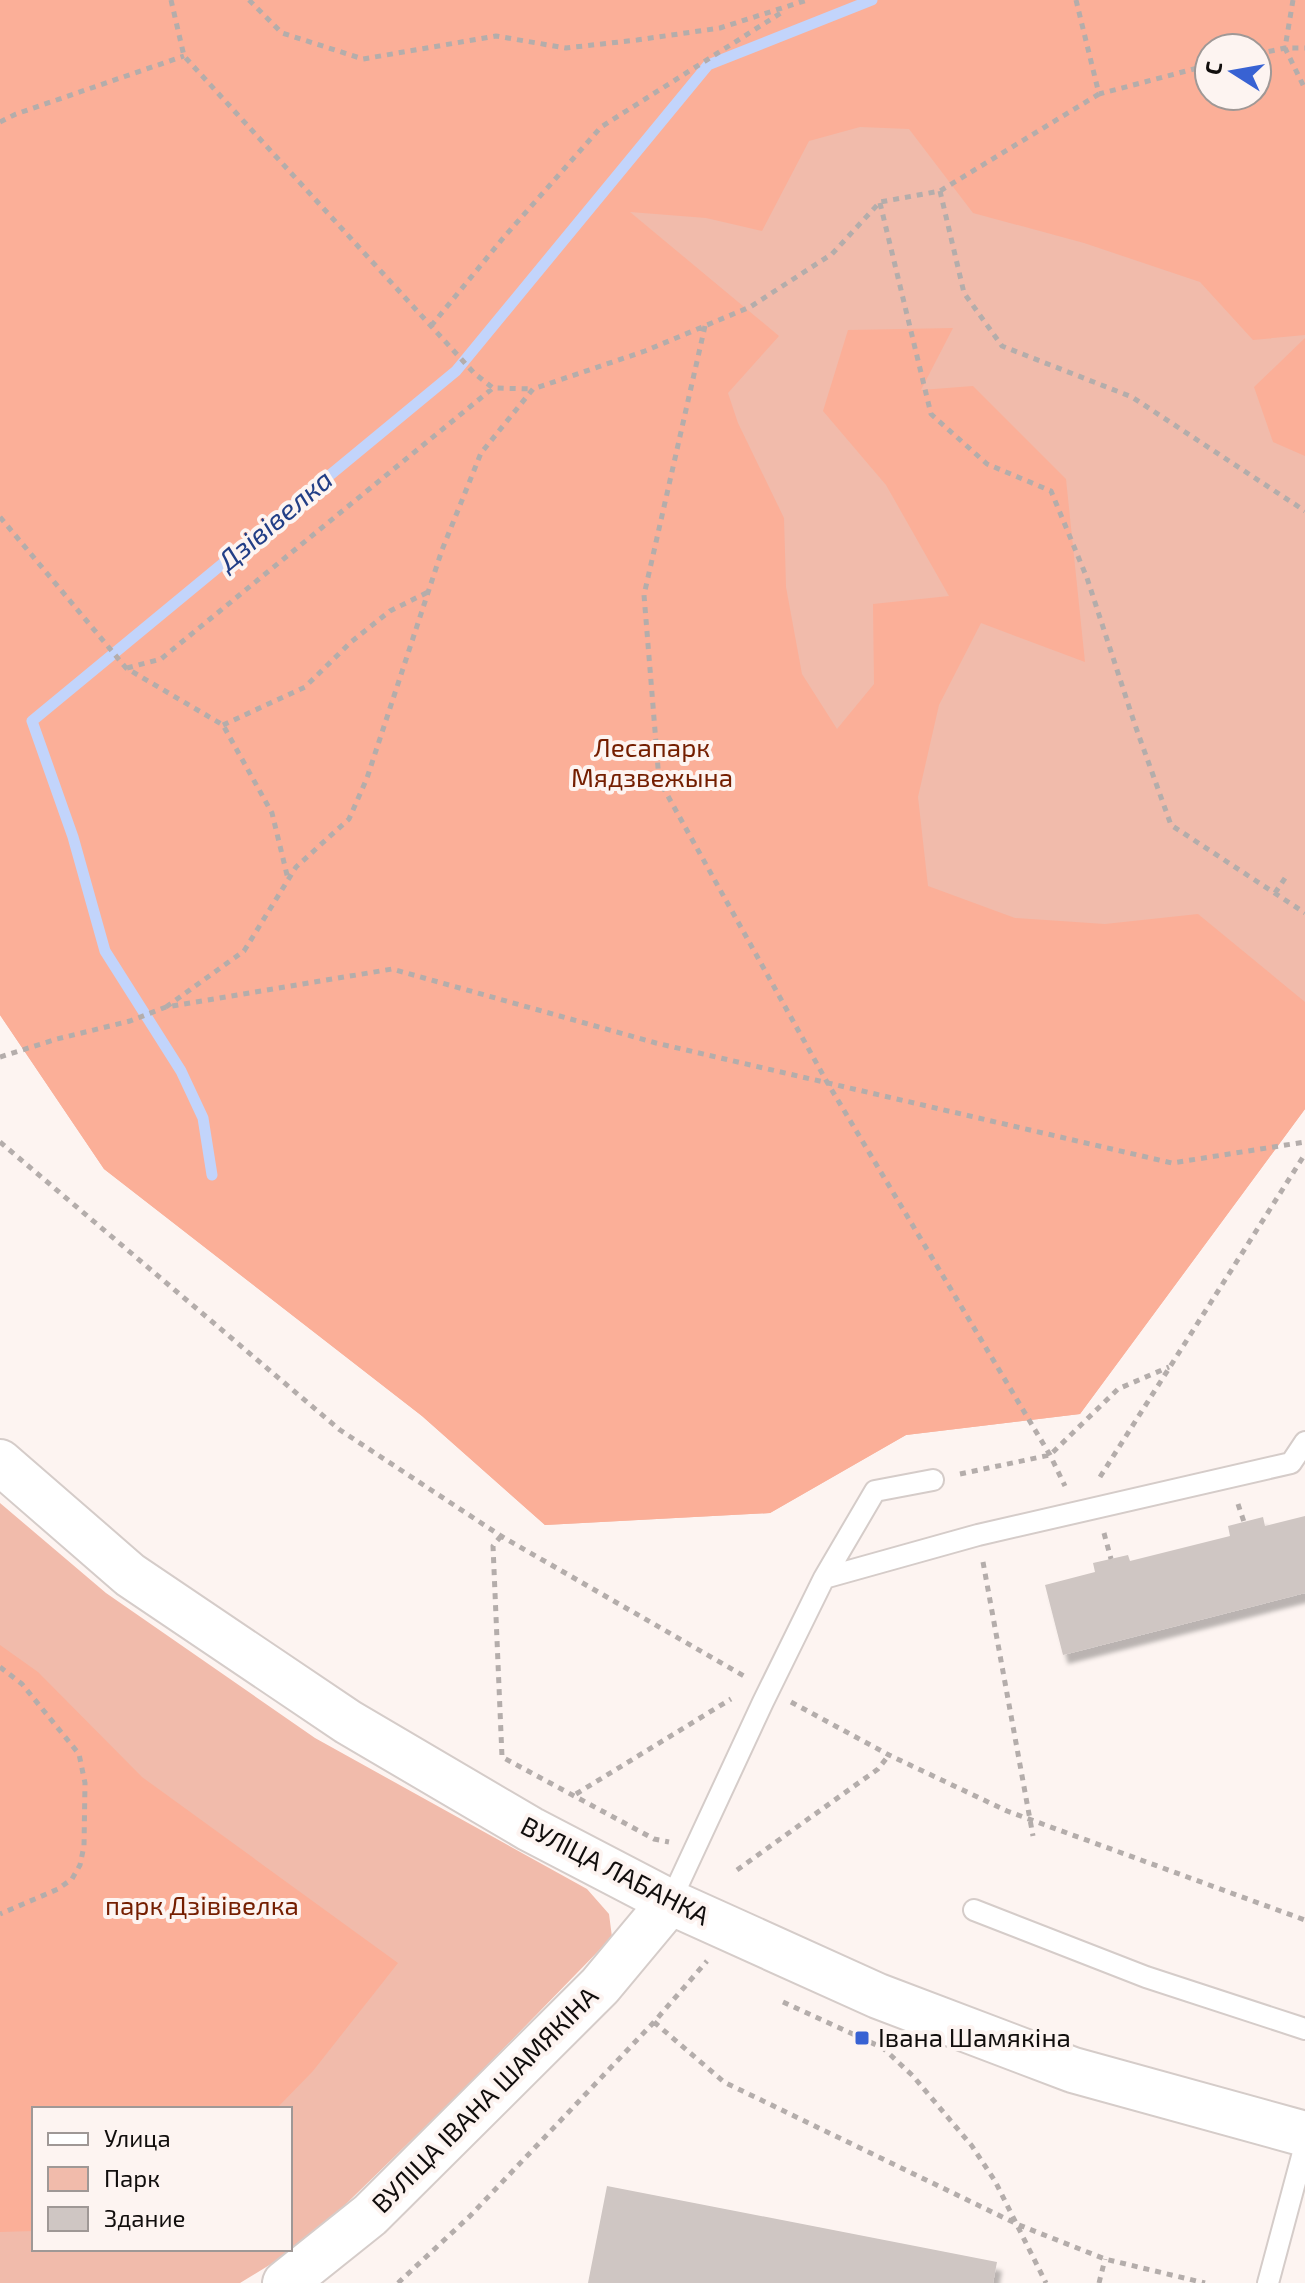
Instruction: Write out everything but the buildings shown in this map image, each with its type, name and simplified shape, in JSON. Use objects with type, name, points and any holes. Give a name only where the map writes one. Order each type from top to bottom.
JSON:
[{"type":"main road","name":"ВУЛІЦА ЛАБАНКА","points":[[0,1462],[130,1575],[348,1722],[530,1829],[670,1902],[878,1996],[1073,2070],[1305,2134]]},
{"type":"main road","name":"ВУЛІЦА ІВАНА ШАМЯКІНА","points":[[285,2283],[370,2215],[600,1986],[670,1902]]},
{"type":"lane","points":[[824,1578],[978,1535],[1291,1463],[1305,1442]]},
{"type":"lane","points":[[670,1902],[824,1578],[875,1491],[933,1480]]},
{"type":"lane","points":[[974,1910],[1146,1977],[1305,2029]]},
{"type":"lane","points":[[1268,2283],[1305,2145]]},
{"type":"path","points":[[171,0],[184,56],[474,373],[493,388],[533,389],[645,351],[750,307],[832,254],[880,202],[940,191],[1099,94],[1193,69]]},
{"type":"path","points":[[249,0],[282,33],[363,59],[496,36],[566,48],[637,40],[720,28],[807,0]]},
{"type":"path","points":[[1076,0],[1099,94]]},
{"type":"path","points":[[1293,0],[1285,48],[1305,89]]},
{"type":"path","points":[[431,326],[601,127],[790,7]]},
{"type":"path","points":[[1273,51],[1305,48]]},
{"type":"path","points":[[0,122],[184,56]]},
{"type":"path","points":[[940,191],[964,293],[1002,346],[1132,397],[1305,511]]},
{"type":"path","points":[[880,202],[931,414],[987,464],[1051,491],[1087,578],[1171,825],[1305,913]]},
{"type":"path","points":[[705,326],[644,595],[659,780],[827,1082],[1050,1455],[1079,1512]]},
{"type":"path","points":[[126,668],[161,659],[493,388]]},
{"type":"path","points":[[166,1007],[244,951],[296,867],[349,819],[367,778],[428,592],[481,453],[533,389]]},
{"type":"path","points":[[0,517],[126,668],[223,725],[272,813],[288,880]]},
{"type":"path","points":[[223,725],[305,687],[351,642],[390,611],[428,592]]},
{"type":"path","points":[[1275,893],[1285,878]]},
{"type":"path","points":[[0,1057],[130,1021],[166,1007],[392,969],[656,1043],[1172,1163],[1305,1142]]},
{"type":"path","points":[[0,1142],[340,1430],[501,1536],[889,1755],[1030,1820],[1305,1920]]},
{"type":"path","points":[[1079,1512],[1305,1154]]},
{"type":"path","points":[[933,1480],[1050,1455],[1118,1389],[1170,1367]]},
{"type":"path","points":[[978,1535],[1033,1836]]},
{"type":"path","points":[[501,1536],[493,1546],[502,1757],[576,1794],[634,1828]]},
{"type":"path","points":[[0,1667],[22,1684],[79,1754],[85,1783],[84,1846],[80,1865],[72,1879],[58,1889],[0,1914]]},
{"type":"path","points":[[576,1794],[740,1693]]},
{"type":"path","points":[[737,1870],[878,1769],[889,1755]]},
{"type":"path","points":[[398,2283],[470,2216],[654,2022],[713,1954]]},
{"type":"path","points":[[783,2001],[883,2048],[913,2076],[972,2146],[995,2181],[1046,2283]]},
{"type":"path","points":[[654,2022],[724,2082],[1019,2225],[1105,2259],[1205,2283]]},
{"type":"path","points":[[1099,2283],[1105,2259]]},
{"type":"green space","name":"Лесапарк Мядзвежына","points":[[0,0],[1305,0],[1305,1109],[1080,1414],[906,1435],[770,1513],[545,1525],[422,1416],[104,1169],[0,1015]]},
{"type":"green space","name":"Лесапарк Мядзвежына","points":[[0,0],[1305,0],[1305,335],[1253,340],[1200,282],[1084,243],[973,213],[909,129],[860,127],[809,141],[762,231],[706,218],[630,212],[779,336],[728,393],[738,423],[784,518],[786,587],[802,674],[837,729],[874,684],[873,604],[949,596],[886,485],[823,411],[848,330],[953,328],[921,390],[973,386],[1066,479],[1085,662],[981,623],[939,705],[918,797],[928,886],[1015,918],[1105,924],[1198,914],[1305,1002],[1305,1109],[1080,1414],[906,1435],[770,1513],[545,1525],[422,1416],[104,1169],[0,1015]]},
{"type":"green space","points":[[1305,338],[1305,456],[1273,442],[1254,387]]},
{"type":"green space","name":"парк Дзівівелка","points":[[0,1503],[106,1593],[315,1738],[587,1889],[609,1914],[612,1937],[470,2083],[307,2242],[240,2283],[0,2283]]},
{"type":"green space","points":[[0,1645],[38,1672],[142,1777],[398,1963],[313,2071],[278,2107],[32,2107],[32,2231],[0,2232]]},
{"type":"waterway","name":"Дзівівелка","points":[[212,1175],[203,1118],[181,1071],[105,951],[73,837],[32,721],[456,371],[708,65],[872,0]]},
{"type":"place","name":"Івана Шамякіна","points":[[862,2038]]}]
